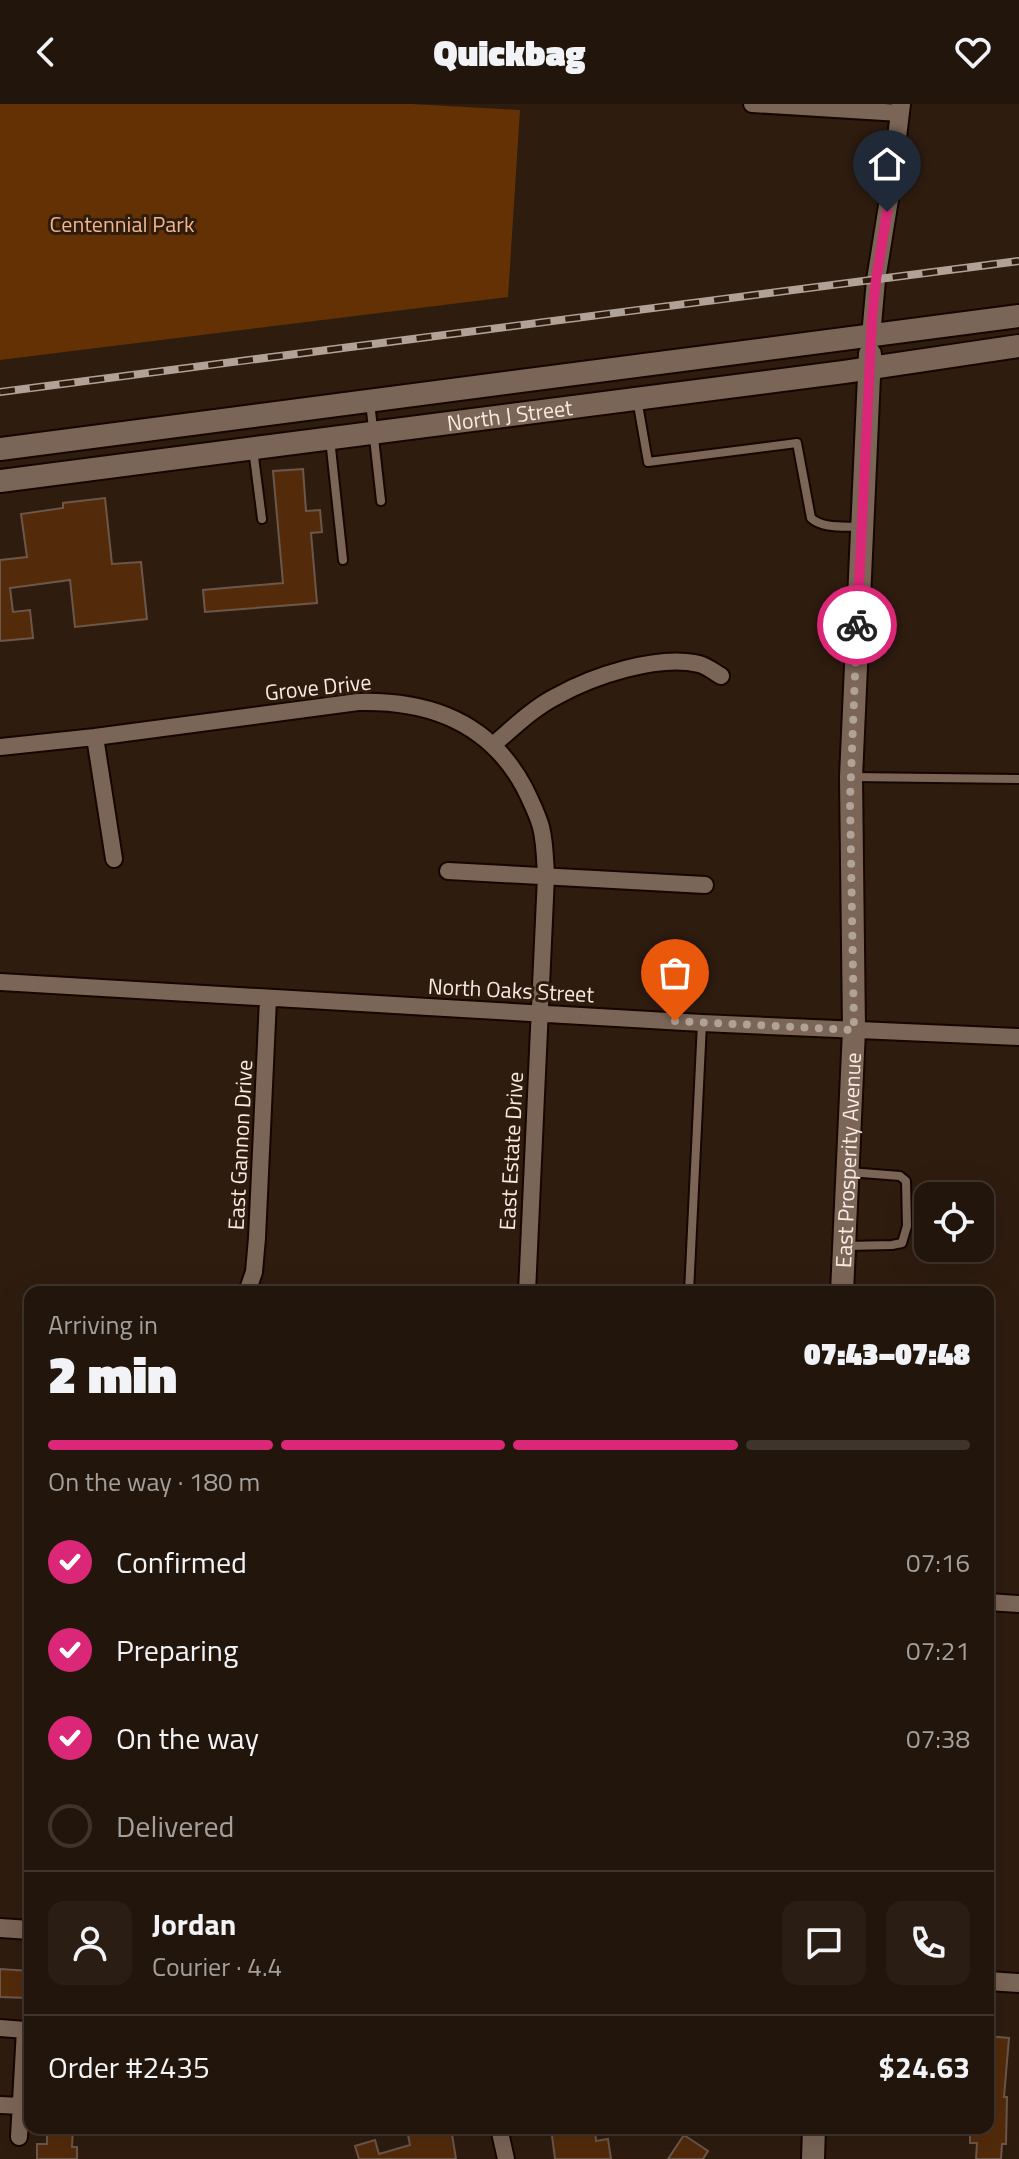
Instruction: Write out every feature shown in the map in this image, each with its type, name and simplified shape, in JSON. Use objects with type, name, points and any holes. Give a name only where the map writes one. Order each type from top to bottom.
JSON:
[{"type":"main road","name":"North J Street","points":[[0,449],[1019,316]]},
{"type":"main road","name":"East Prosperity Avenue","points":[[842,1286],[854,1030],[851,777],[871,336]]},
{"type":"main road","name":"North J Street","points":[[0,481],[1019,346]]},
{"type":"main road","points":[[813,2159],[814,2134]]},
{"type":"street","points":[[752,104],[900,108],[871,336]]},
{"type":"street","points":[[493,745],[556,696],[619,672],[652,664],[681,662],[702,664],[721,676]]},
{"type":"street","name":"Grove Drive","points":[[0,747],[382,701],[449,717],[473,728],[493,745],[519,778],[540,825],[546,876],[539,1013]]},
{"type":"street","points":[[95,737],[114,859]]},
{"type":"street","points":[[448,871],[705,885]]},
{"type":"street","name":"North Oaks Street","points":[[0,982],[702,1023],[1019,1037]]},
{"type":"street","name":"East Gannon Drive","points":[[249,1286],[254,1272],[257,1238],[268,999]]},
{"type":"street","name":"East Estate Drive","points":[[527,1286],[539,1013]]},
{"type":"street","points":[[994,1602],[1019,1604]]},
{"type":"street","points":[[0,1928],[24,1930]]},
{"type":"street","points":[[994,1981],[1019,1983]]},
{"type":"street","points":[[0,2028],[24,2030]]},
{"type":"street","points":[[19,2137],[24,2049]]},
{"type":"street","points":[[0,2105],[21,2106]]},
{"type":"street","points":[[500,2134],[506,2159]]},
{"type":"lane","points":[[637,399],[648,462],[797,443],[811,518],[822,525],[862,527]]},
{"type":"lane","points":[[370,401],[381,501]]},
{"type":"lane","points":[[329,438],[343,560]]},
{"type":"lane","points":[[253,448],[262,519]]},
{"type":"lane","points":[[851,777],[1019,779]]},
{"type":"lane","points":[[689,1286],[702,1023]]},
{"type":"lane","points":[[844,1246],[902,1243],[907,1226],[906,1181],[900,1176],[848,1172]]},
{"type":"green space","name":"Centennial Park","points":[[0,104],[412,104],[520,110],[508,297],[0,360]]},
{"type":"building","points":[[303,469],[306,511],[320,510],[322,532],[311,533],[317,603],[205,612],[203,590],[283,583],[273,471]]},
{"type":"building","points":[[105,498],[112,564],[141,562],[147,619],[75,627],[70,580],[10,588],[13,612],[30,610],[33,638],[0,641],[0,560],[27,557],[21,514],[63,508],[63,503]]},
{"type":"building","points":[[0,1969],[24,1971],[24,1998],[0,1997]]},
{"type":"building","points":[[994,2037],[1009,2038],[1004,2097],[1007,2097],[1006,2144],[1002,2144],[1001,2159],[976,2159],[977,2143],[970,2143],[970,2134],[994,2134]]},
{"type":"building","points":[[47,2134],[73,2134],[72,2147],[77,2147],[77,2159],[37,2159],[37,2144],[47,2144]]},
{"type":"building","points":[[452,2134],[456,2159],[359,2159],[355,2146],[375,2140],[379,2154],[410,2145],[408,2135]]},
{"type":"building","points":[[552,2134],[595,2134],[596,2141],[608,2139],[611,2159],[555,2159]]},
{"type":"building","points":[[684,2135],[708,2151],[703,2159],[668,2159]]},
{"type":"railway","points":[[0,392],[1019,261]]},
{"type":"way so far","points":[[675,1021],[854,1030],[850,800],[857,625]]},
{"type":"route","points":[[857,625],[872,319],[887,212]]}]
